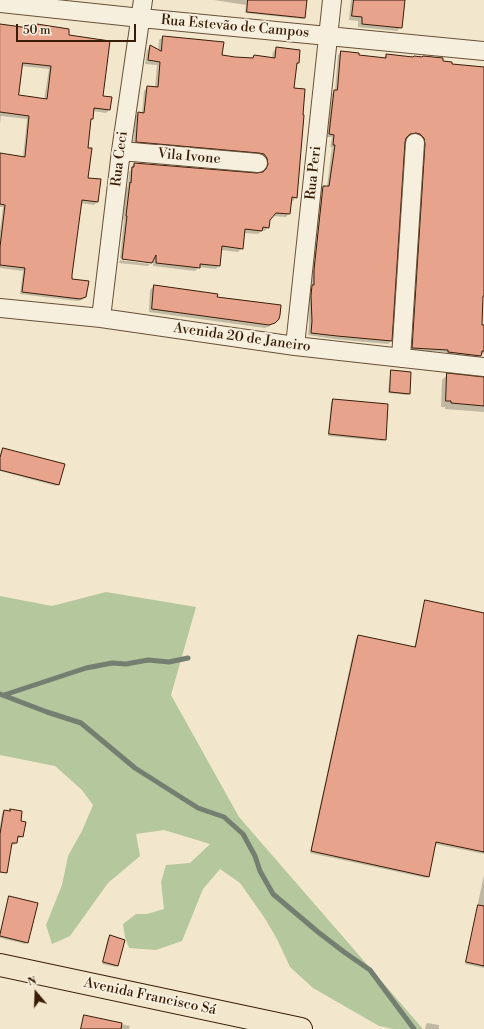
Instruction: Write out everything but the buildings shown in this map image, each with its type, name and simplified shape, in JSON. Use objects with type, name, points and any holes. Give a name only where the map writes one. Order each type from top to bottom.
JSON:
[{"type":"main road","name":"Avenida Francisco Sá","points":[[0,965],[289,1028]]},
{"type":"street","name":"Rua Ceci","points":[[101,318],[121,151],[143,0]]},
{"type":"street","name":"Rua Peri","points":[[295,346],[332,0]]},
{"type":"street","name":"Rua Estevão de Campos","points":[[0,3],[141,18],[484,50]]},
{"type":"street","points":[[401,358],[415,144]]},
{"type":"street","name":"Vila Ivone","points":[[121,151],[258,163]]},
{"type":"street","name":"Avenida 20 de Janeiro","points":[[0,308],[101,318],[295,346],[484,367]]},
{"type":"green space","points":[[106,592],[196,607],[171,695],[239,817],[423,1029],[393,1029],[379,1026],[313,988],[290,967],[277,939],[264,917],[240,883],[220,869],[203,889],[182,941],[156,950],[129,948],[125,937],[123,924],[136,914],[147,914],[164,909],[161,882],[166,865],[190,863],[210,844],[164,830],[136,834],[140,856],[108,883],[70,936],[52,944],[46,925],[62,885],[68,856],[82,831],[93,805],[82,790],[55,766],[0,755],[0,596],[52,606]]},
{"type":"waterway","points":[[4,695],[86,668],[112,663],[126,664],[148,660],[169,662],[188,658]]},
{"type":"waterway","points":[[0,694],[81,723],[135,768],[198,808],[224,817],[243,834],[255,856],[260,871],[273,894],[318,932],[370,970],[414,1029]]}]
